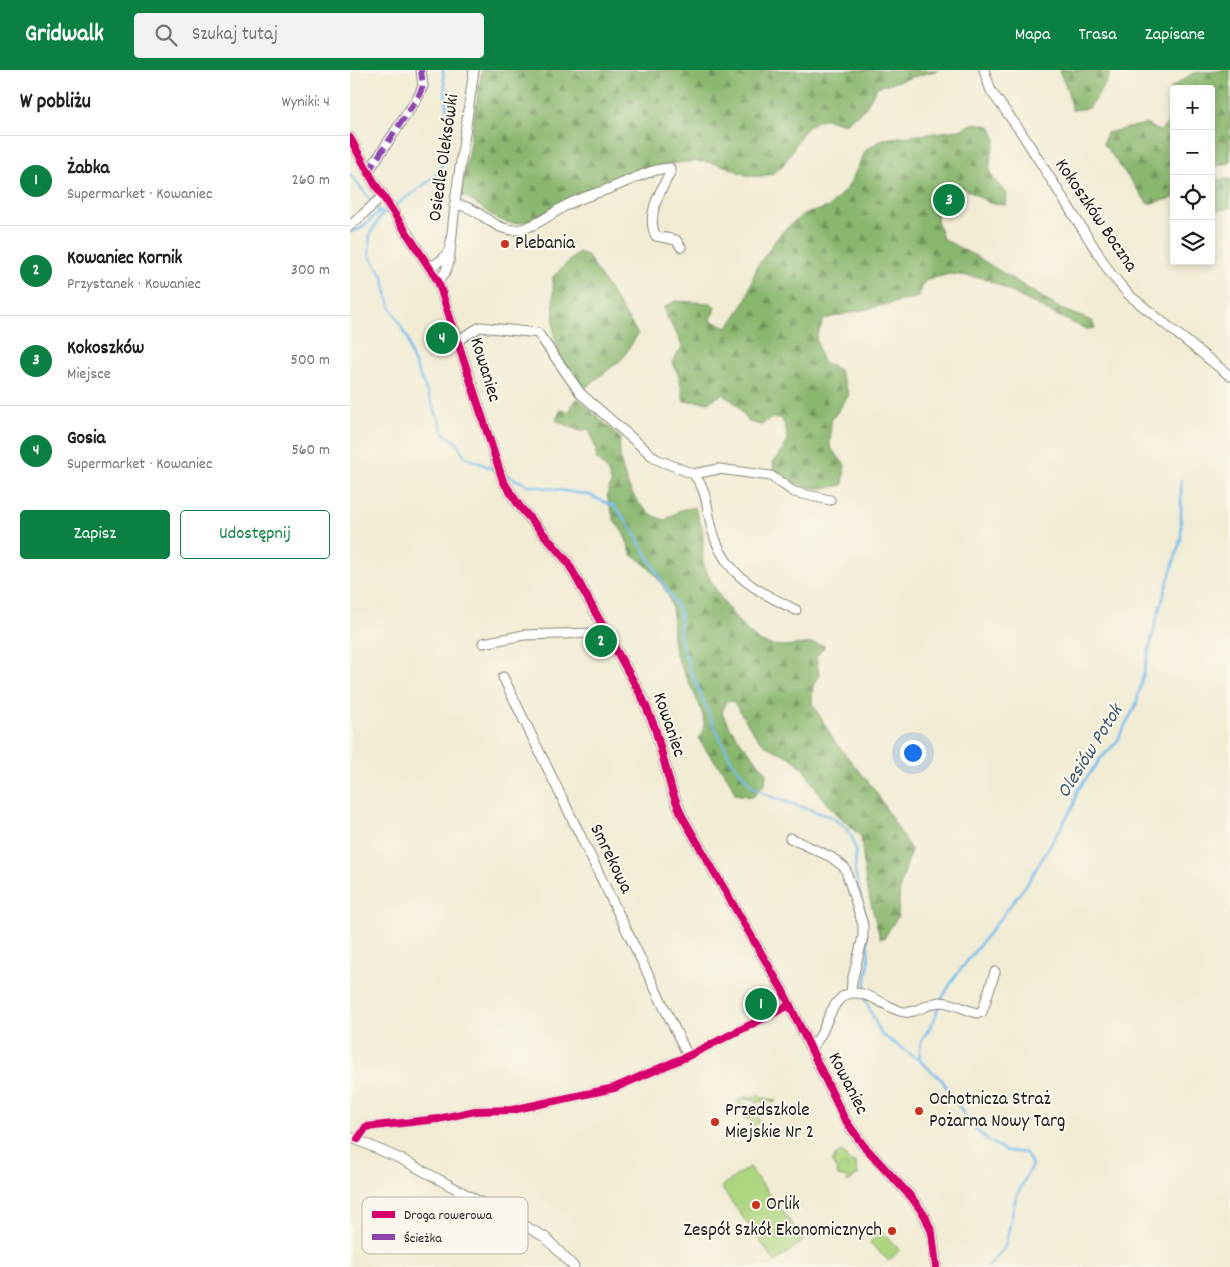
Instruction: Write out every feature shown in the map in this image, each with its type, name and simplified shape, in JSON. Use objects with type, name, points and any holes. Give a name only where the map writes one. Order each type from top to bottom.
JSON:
[{"type":"street","points":[[368,172],[418,97],[423,86],[421,70]]},
{"type":"street","name":"Osiedle Oleksówki","points":[[438,281],[445,273],[449,250],[474,70]]},
{"type":"street","name":"Kokoszków Boczna","points":[[984,70],[991,91],[1021,132],[1111,274],[1129,295],[1230,376]]},
{"type":"street","name":"Kowaniec","points":[[350,138],[382,199],[394,213],[438,281],[503,481],[520,507],[567,561],[605,628],[651,715],[672,792],[682,816],[790,1005],[835,1100],[852,1129],[925,1216],[932,1233],[936,1267]]},
{"type":"street","points":[[454,205],[463,205],[501,227],[513,230],[547,218],[565,206],[586,196],[670,168],[670,173],[656,202],[652,225],[656,236],[676,240],[681,247]]},
{"type":"street","points":[[350,226],[382,199]]},
{"type":"street","name":"Osiedle Oleksówki","points":[[431,268],[443,259],[449,250]]},
{"type":"street","points":[[458,340],[480,327],[538,333],[582,394],[621,430],[656,459],[693,474],[702,483],[715,543],[735,573],[752,587],[796,610]]},
{"type":"street","points":[[693,474],[719,470],[771,476],[794,492],[830,500]]},
{"type":"street","points":[[483,643],[524,635],[592,633],[605,628]]},
{"type":"street","name":"Smrekowa","points":[[503,677],[688,1056]]},
{"type":"street","points":[[790,838],[831,857],[845,868],[863,925],[863,937],[852,981],[854,993]]},
{"type":"street","points":[[811,1047],[818,1042],[831,1012],[841,998],[854,993],[871,997],[903,1012],[918,1011],[932,1003],[940,1002],[977,1014],[982,1012],[995,972]]},
{"type":"street","points":[[471,1197],[403,1160],[354,1138],[366,1128],[438,1119],[475,1111],[512,1110],[614,1088],[688,1056],[790,1005]]},
{"type":"street","points":[[528,1228],[545,1237],[574,1267]]},
{"type":"green space","points":[[482,70],[939,70],[877,87],[865,108],[845,124],[825,119],[813,123],[806,129],[777,171],[768,175],[748,175],[721,165],[705,162],[662,165],[565,200],[533,219],[510,223],[495,217],[461,195]]},
{"type":"green space","points":[[1059,70],[1111,70],[1107,81],[1089,108],[1072,110],[1068,92]]},
{"type":"green space","points":[[1230,70],[1230,163],[1215,166],[1215,85],[1175,85],[1193,73]]},
{"type":"green space","points":[[1170,100],[1170,199],[1148,204],[1103,143],[1107,133],[1145,124],[1160,131],[1168,123]]},
{"type":"green space","points":[[975,123],[990,126],[996,140],[991,156],[990,169],[995,181],[1007,193],[1006,205],[990,203],[961,187],[939,199],[937,220],[943,239],[979,258],[1061,309],[1092,321],[1095,328],[1086,329],[984,278],[950,274],[925,280],[918,297],[824,319],[816,338],[822,361],[839,370],[849,395],[831,421],[830,447],[845,465],[843,485],[815,488],[799,485],[791,481],[774,470],[773,462],[785,446],[787,436],[781,418],[772,418],[761,425],[749,422],[736,404],[723,394],[708,402],[684,401],[679,376],[672,362],[682,347],[663,308],[675,301],[711,303],[715,307],[711,321],[728,327],[745,302],[757,267],[780,234],[802,215],[829,207],[848,187],[866,150],[883,139],[959,130]]},
{"type":"green space","points":[[1230,179],[1230,208],[1215,211],[1215,180]]},
{"type":"green space","points":[[578,252],[587,255],[638,334],[622,359],[584,389],[560,360],[554,335],[553,277]]},
{"type":"green space","points":[[578,398],[620,438],[621,462],[624,475],[635,498],[644,508],[653,515],[665,520],[680,510],[695,507],[702,530],[703,560],[706,569],[718,593],[735,618],[754,637],[770,645],[817,644],[825,646],[816,657],[819,675],[813,686],[812,703],[835,742],[874,789],[911,850],[900,888],[898,916],[884,938],[880,938],[866,884],[861,837],[827,804],[801,766],[790,757],[766,746],[756,736],[733,701],[725,702],[722,713],[737,737],[766,772],[765,784],[753,797],[735,794],[724,772],[699,739],[704,725],[704,718],[676,654],[672,609],[667,594],[652,571],[632,555],[624,534],[614,520],[607,495],[611,483],[607,470],[597,460],[595,446],[589,429],[579,431],[556,420],[561,409],[570,412],[571,406]]},
{"type":"green space","points":[[758,1094],[763,1098],[775,1100],[775,1102],[762,1101],[757,1103],[754,1100],[744,1099],[741,1101],[750,1107],[748,1112],[751,1118],[756,1115],[760,1122],[754,1126],[750,1120],[744,1118],[744,1112],[737,1101],[744,1097],[754,1098]]},
{"type":"green space","points":[[842,1151],[850,1162],[856,1163],[856,1170],[859,1174],[848,1182],[845,1177],[838,1176],[837,1169],[832,1161]]},
{"type":"green space","name":"Orlik","points":[[749,1167],[804,1240],[775,1262],[721,1187]]},
{"type":"green space","points":[[880,1231],[900,1250],[889,1261],[870,1243]]},
{"type":"waterway","name":"Kowaniec","points":[[394,207],[433,178],[443,163],[447,151],[448,138],[443,70]]},
{"type":"waterway","points":[[350,174],[382,214]]},
{"type":"waterway","name":"Kowaniec","points":[[389,210],[382,214],[370,234],[369,255],[383,276],[390,306],[408,339],[411,355],[445,434],[456,442],[464,456],[497,471]]},
{"type":"waterway","points":[[350,232],[360,229],[380,211]]},
{"type":"waterway","name":"Kowaniec","points":[[504,474],[528,485],[589,495],[614,506],[630,526],[680,612],[680,637],[689,667],[714,726],[733,764],[754,788],[772,797],[831,817],[844,826],[852,837],[856,852],[855,871],[866,922]]},
{"type":"waterway","name":"Olesiów Potok","points":[[941,1000],[954,978],[1027,884],[1074,805],[1077,791],[1101,758],[1116,743],[1136,705],[1157,617],[1181,538],[1181,480]]},
{"type":"waterway","name":"Kowaniec","points":[[864,992],[869,961],[867,935]]},
{"type":"waterway","name":"Kowaniec","points":[[864,997],[881,1034],[919,1060],[942,1080],[969,1122],[986,1139],[1006,1151],[1026,1153],[1032,1165],[1016,1197],[1005,1247],[988,1267]]},
{"type":"waterway","name":"Olesiów Potok","points":[[919,1060],[921,1042],[934,1020],[939,1005]]},
{"type":"marked path","points":[[368,172],[418,97],[423,86],[421,70]]},
{"type":"cycle path","points":[[350,138],[375,184],[438,281],[503,481],[520,507],[567,561],[642,697],[655,728],[672,791],[682,816],[783,991],[844,1118],[863,1145],[912,1198],[925,1216],[932,1233],[936,1267]]},
{"type":"cycle path","points":[[358,1139],[366,1127],[438,1119],[475,1111],[512,1110],[614,1088],[688,1056],[790,1005]]},
{"type":"place","name":"Kokoszków","points":[[949,200]]},
{"type":"place","name":"Plebania","points":[[505,244]]},
{"type":"place","name":"Gosia","points":[[442,338]]},
{"type":"place","name":"Kowaniec Kornik","points":[[601,641]]},
{"type":"place","name":"Żabka","points":[[761,1004]]},
{"type":"place","name":"Ochotnicza Straż Pożarna Nowy Targ","points":[[919,1111]]},
{"type":"place","name":"Przedszkole Miejskie Nr 2","points":[[715,1122]]},
{"type":"place","name":"Orlik","points":[[756,1205]]},
{"type":"place","name":"Zespół Szkół Ekonomicznych","points":[[892,1231]]}]
